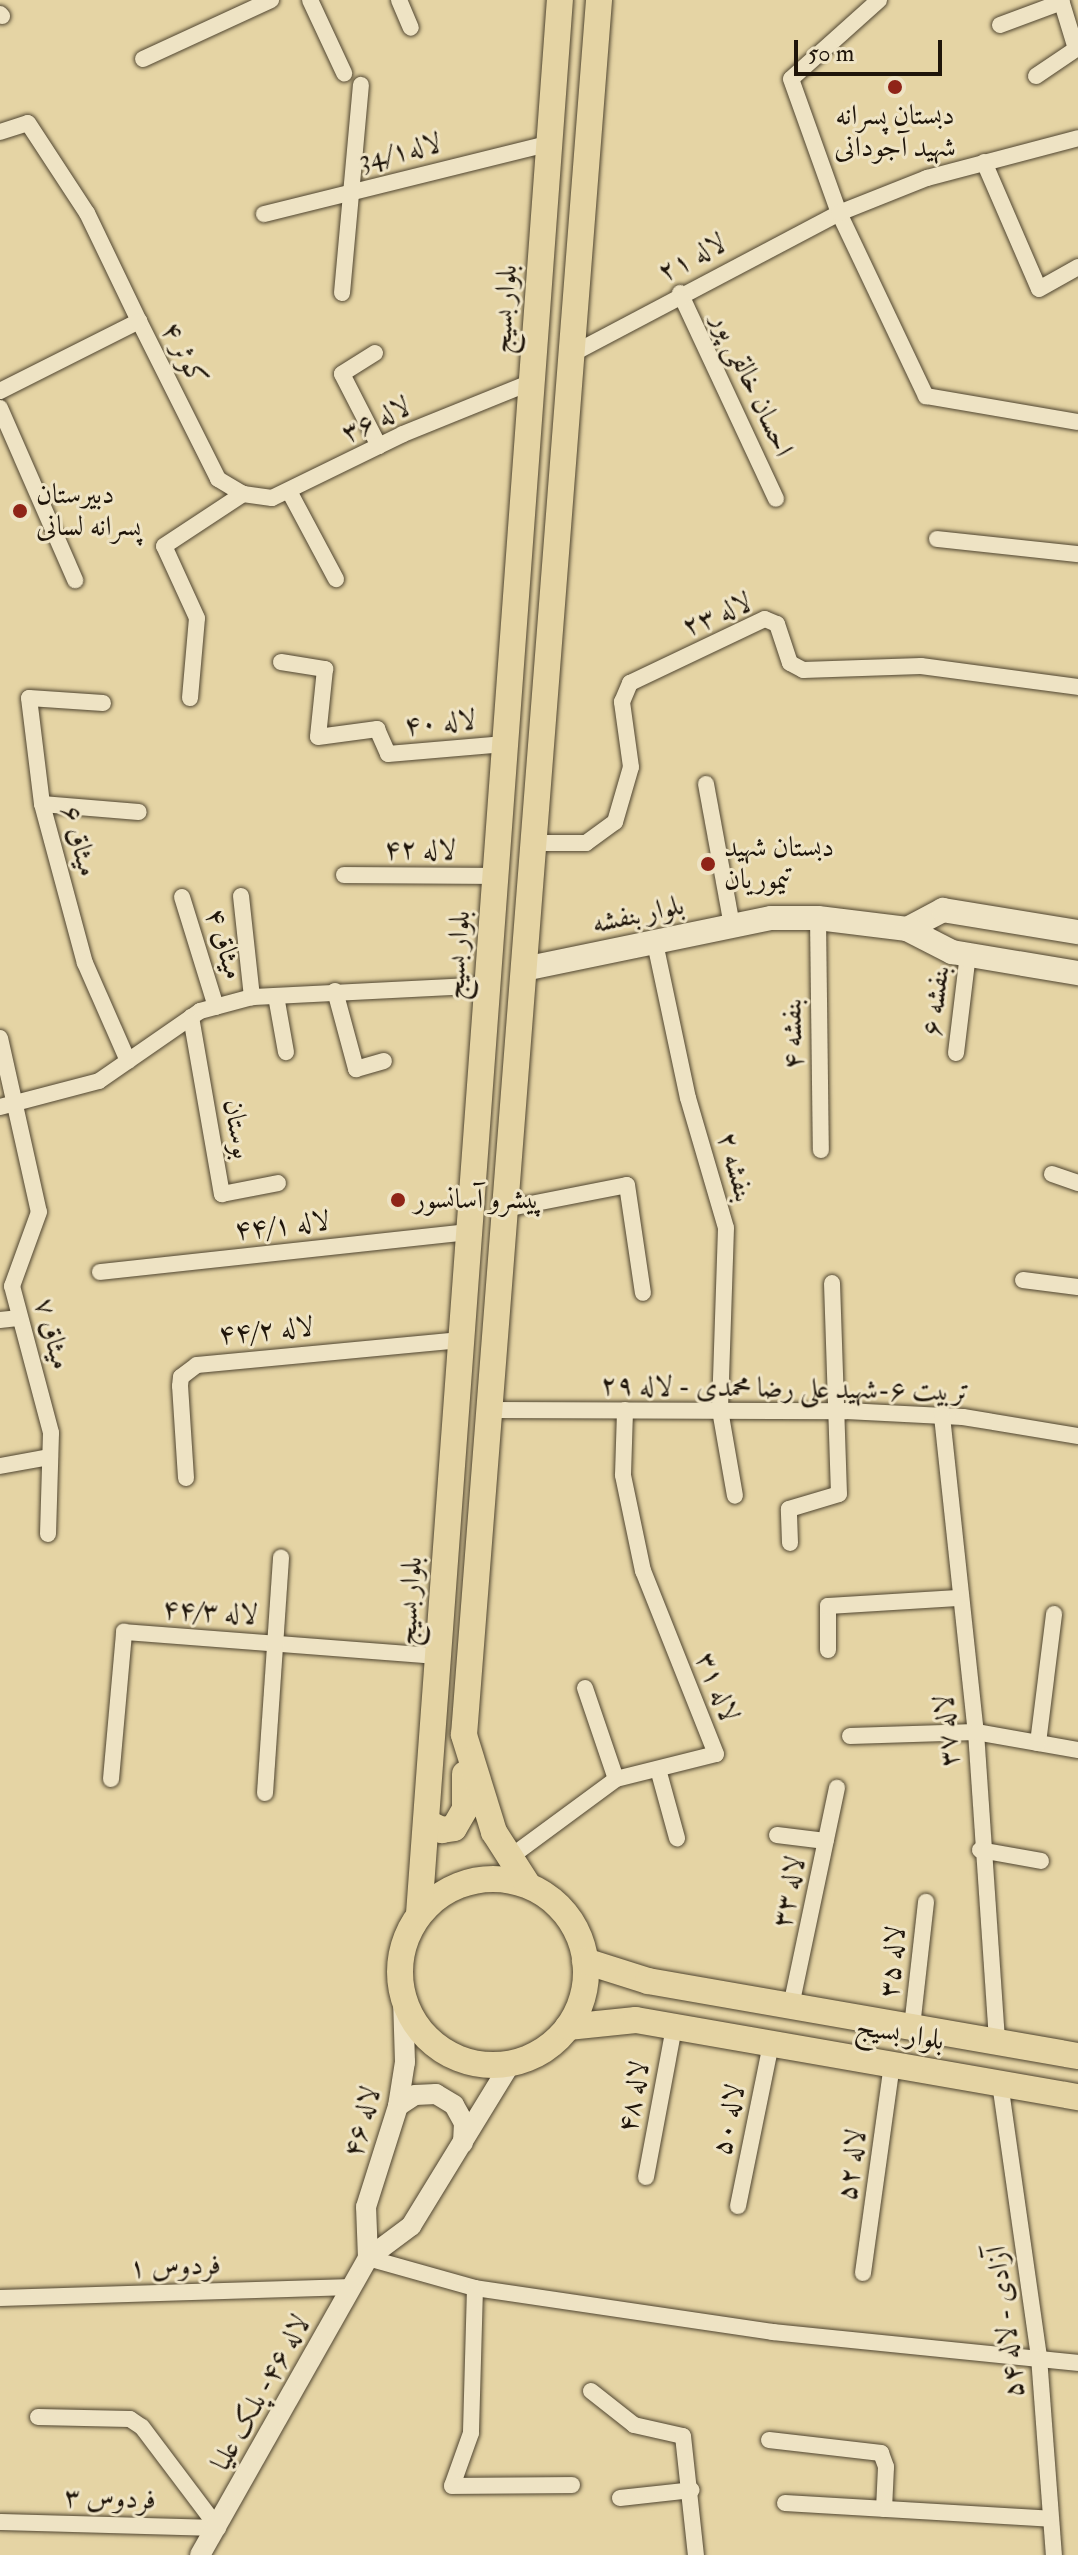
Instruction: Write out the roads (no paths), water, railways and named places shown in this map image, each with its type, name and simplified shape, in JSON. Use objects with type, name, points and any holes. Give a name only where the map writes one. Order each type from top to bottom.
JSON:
[{"type":"main road","name":"بلوار بسیج","points":[[419,1914],[560,0]]},
{"type":"main road","points":[[426,1822],[442,1830],[454,1828],[465,1809],[464,1735],[599,0]]},
{"type":"main road","points":[[907,929],[943,910],[1078,932]]},
{"type":"main road","name":"بلوار بنفشه","points":[[524,969],[771,918],[818,918],[907,929],[928,943],[968,954],[1078,973]]},
{"type":"main road","points":[[464,1735],[478,1792],[509,1858],[528,1885],[567,1916],[585,1961],[582,1995],[568,2027],[533,2056],[511,2063],[484,2065],[457,2058],[415,2024],[403,1999],[399,1970],[404,1940],[419,1914],[441,1893],[468,1881],[499,1878],[528,1885]]},
{"type":"main road","name":"بلوار بسیج","points":[[585,1961],[648,1981],[1078,2056]]},
{"type":"main road","points":[[636,2020],[632,2001],[648,1981]]},
{"type":"main road","name":"بلوار بسیج","points":[[568,2027],[636,2020],[1078,2097]]},
{"type":"street","points":[[143,59],[271,0]]},
{"type":"street","points":[[310,0],[344,73]]},
{"type":"street","points":[[399,0],[411,28]]},
{"type":"street","points":[[879,0],[791,79],[839,213],[926,396],[1078,422]]},
{"type":"street","points":[[1000,25],[1062,1],[1076,49],[1036,76]]},
{"type":"street","points":[[342,293],[361,85]]},
{"type":"street","points":[[0,132],[28,123],[87,213],[139,321]]},
{"type":"street","name":"لاله ۲۱","points":[[572,354],[680,293],[839,213],[984,162],[1078,138]]},
{"type":"street","name":"لاله34/۱","points":[[264,214],[550,143]]},
{"type":"street","points":[[984,162],[1039,289],[1078,267]]},
{"type":"street","name":"احسان خالقی پور","points":[[680,293],[776,499]]},
{"type":"street","name":"کوثر ۴","points":[[0,391],[139,321],[218,479],[243,494]]},
{"type":"street","points":[[375,353],[342,374],[379,446]]},
{"type":"street","name":"لاله ۳۶","points":[[243,494],[272,498],[379,446],[532,382]]},
{"type":"street","points":[[0,408],[75,580]]},
{"type":"street","points":[[289,491],[336,579]]},
{"type":"street","points":[[190,698],[197,618],[164,546],[243,494]]},
{"type":"street","points":[[937,539],[1078,554]]},
{"type":"street","name":"لاله ۲۳","points":[[533,843],[586,843],[615,822],[631,767],[622,702],[630,683],[765,619],[777,624],[790,663],[803,670],[921,666],[1078,687]]},
{"type":"street","name":"لاله ۴۰","points":[[281,662],[325,669],[318,737],[377,729],[388,754],[505,744]]},
{"type":"street","name":"میثاق ۶","points":[[103,703],[29,698],[42,804],[85,963],[128,1061]]},
{"type":"street","points":[[706,784],[732,926]]},
{"type":"street","points":[[42,804],[139,812]]},
{"type":"street","name":"لاله ۴۲","points":[[344,875],[496,876]]},
{"type":"street","points":[[241,896],[252,997]]},
{"type":"street","name":"میثاق ۴","points":[[182,897],[216,1007]]},
{"type":"street","name":"بنفشه ۴","points":[[818,918],[821,1150]]},
{"type":"street","name":"بنفشه ۲","points":[[655,943],[688,1098],[726,1228],[720,1410],[735,1496]]},
{"type":"street","name":"بنفشه ۶","points":[[956,1053],[968,954]]},
{"type":"street","points":[[0,1107],[18,1105],[99,1081],[191,1017],[252,997],[488,985]]},
{"type":"street","points":[[335,991],[356,1069],[384,1061]]},
{"type":"street","points":[[276,996],[286,1052]]},
{"type":"street","name":"بوستان","points":[[191,1017],[222,1194],[278,1183]]},
{"type":"street","name":"میثاق ۷","points":[[0,1038],[18,1105],[39,1212],[12,1286],[51,1433],[48,1534]]},
{"type":"street","points":[[1052,1174],[1078,1183]]},
{"type":"street","points":[[505,1209],[627,1185],[643,1293]]},
{"type":"street","name":"لاله ۴۴/۱","points":[[100,1272],[470,1232]]},
{"type":"street","points":[[1023,1280],[1078,1287]]},
{"type":"street","points":[[790,1543],[789,1509],[839,1494],[832,1283]]},
{"type":"street","points":[[0,1320],[20,1318]]},
{"type":"street","name":"لاله ۴۴/۲","points":[[186,1478],[180,1386],[181,1377],[197,1365],[461,1340]]},
{"type":"street","name":"تربیت ۶-شهید علی رضا محمدی - لاله ۲۹","points":[[490,1410],[836,1411],[942,1416],[1078,1434]]},
{"type":"street","name":"لاله ۳۱","points":[[509,1858],[616,1779],[716,1754],[643,1571],[623,1475],[625,1410]]},
{"type":"street","name":"لاله ۳۷","points":[[942,1416],[958,1598],[976,1732],[980,1850],[997,2042]]},
{"type":"street","points":[[0,1466],[50,1457]]},
{"type":"street","points":[[265,1793],[281,1558]]},
{"type":"street","points":[[828,1650],[828,1606],[958,1598]]},
{"type":"street","points":[[1038,1743],[1054,1614]]},
{"type":"street","name":"لاله ۴۴/۳","points":[[111,1779],[124,1632],[439,1656]]},
{"type":"street","points":[[585,1688],[616,1779]]},
{"type":"street","points":[[850,1736],[976,1732],[1078,1750]]},
{"type":"street","points":[[658,1769],[677,1838]]},
{"type":"street","name":"لاله ۳۳","points":[[791,2006],[837,1788]]},
{"type":"street","points":[[777,1835],[826,1841]]},
{"type":"street","points":[[980,1850],[1041,1861]]},
{"type":"street","name":"لاله ۳۵","points":[[912,2027],[926,1902]]},
{"type":"street","name":"لاله ۴۶","points":[[368,2258],[366,2207],[398,2106],[405,2062],[403,1999]]},
{"type":"street","name":"لاله ۴۸","points":[[646,2177],[674,2027]]},
{"type":"street","name":"لاله ۵۰","points":[[738,2206],[771,2044]]},
{"type":"street","points":[[368,2258],[411,2226],[511,2063]]},
{"type":"street","name":"لاله ۵۲","points":[[863,2273],[892,2065]]},
{"type":"street","name":"آزادی - لاله ۵۴","points":[[1000,2083],[1039,2357],[1054,2555]]},
{"type":"street","points":[[398,2106],[415,2095],[436,2094],[454,2105],[464,2123],[463,2143]]},
{"type":"street","points":[[368,2258],[475,2288],[773,2332],[1078,2363]]},
{"type":"street","name":"لاله ۴۶- پلک علیا","points":[[200,2555],[368,2258]]},
{"type":"street","name":"فردوس ۱","points":[[0,2298],[352,2287]]},
{"type":"street","points":[[475,2288],[471,2433],[452,2486],[572,2485]]},
{"type":"street","points":[[591,2391],[634,2425],[683,2436],[692,2490],[696,2555]]},
{"type":"street","points":[[38,2417],[130,2419],[142,2427],[218,2528]]},
{"type":"street","points":[[769,2440],[881,2453],[886,2467],[884,2509]]},
{"type":"street","points":[[620,2498],[692,2490]]},
{"type":"street","points":[[785,2503],[1051,2519]]},
{"type":"street","name":"فردوس ۳","points":[[0,2522],[218,2528]]},
{"type":"place","name":"دبستان پسرانه شهید آجودانی","points":[[895,87]]},
{"type":"place","name":"دبیرستان پسرانه لسانی","points":[[20,511]]},
{"type":"place","name":"دبستان شهید تیموریان","points":[[708,864]]},
{"type":"place","name":"پیشرو آسانسور","points":[[398,1200]]}]
